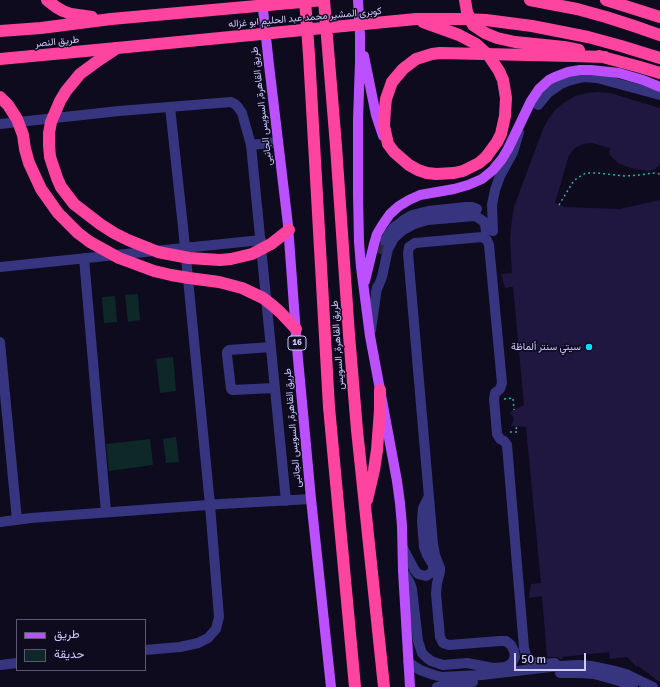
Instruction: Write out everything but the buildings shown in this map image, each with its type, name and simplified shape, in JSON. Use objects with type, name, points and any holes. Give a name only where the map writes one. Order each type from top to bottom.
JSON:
[{"type":"highway","points":[[48,0],[56,7],[71,14],[111,19]]},
{"type":"highway","name":"طريق القاهرة, السويس","points":[[305,0],[329,407],[355,687]]},
{"type":"highway","name":"كوبرى المشير محمد عبد الحليم ابو غزاله","points":[[111,19],[324,0]]},
{"type":"highway","name":"طريق القاهرة, السويس","points":[[324,0],[349,335],[365,509],[384,687]]},
{"type":"highway","points":[[465,0],[473,25],[485,33],[497,38],[564,47],[660,73]]},
{"type":"highway","points":[[530,0],[598,15],[660,35]]},
{"type":"highway","points":[[606,0],[660,17]]},
{"type":"highway","name":"طريق النصر","points":[[0,31],[41,28],[111,19]]},
{"type":"highway","points":[[416,19],[460,35],[483,49],[492,60],[499,72],[504,84],[506,98],[505,116],[501,134],[486,157],[463,171],[436,174],[427,173],[418,170],[401,159],[388,144],[384,126],[386,99],[392,82],[402,69],[409,63],[424,56],[440,53],[572,56],[605,57]]},
{"type":"highway","name":"كوبرى المشير محمد عبد الحليم ابو غزاله","points":[[117,48],[416,19],[462,19],[486,20],[532,26],[588,37],[660,58]]},
{"type":"highway","points":[[117,48],[80,74],[60,101],[51,122],[49,145],[53,168],[61,187],[74,204],[100,224],[128,240],[158,252],[189,258],[220,260],[241,257],[262,250],[289,230]]},
{"type":"highway","name":"طريق النصر","points":[[0,59],[117,48]]},
{"type":"highway","points":[[0,97],[8,105],[17,119],[23,135],[29,163],[41,189],[58,213],[78,233],[90,242],[113,255],[148,269],[171,275],[219,282],[242,288],[272,305],[296,329]]},
{"type":"highway","points":[[365,509],[377,450],[380,390]]},
{"type":"main road","name":"طريق القاهرة, السويس الجانبى","points":[[262,0],[268,65],[289,230],[311,499],[331,687]]},
{"type":"main road","points":[[358,0],[360,35],[357,157],[359,242],[363,291],[370,336],[397,481],[401,511],[410,687]]},
{"type":"main road","points":[[360,35],[376,115],[381,131],[388,144]]},
{"type":"main road","points":[[363,291],[374,244],[383,224],[390,214],[399,206],[420,195],[468,185],[482,179],[493,170],[508,149],[530,101],[539,89],[549,80],[561,74],[580,70],[591,70],[619,73],[660,87]]},
{"type":"street","points":[[538,105],[548,93],[561,84],[584,77],[602,80],[660,95]]},
{"type":"street","points":[[0,124],[231,102],[235,104],[242,113],[251,145],[286,501]]},
{"type":"street","points":[[146,650],[180,647],[198,643],[208,638],[216,629],[219,616],[210,505],[170,107]]},
{"type":"street","points":[[376,292],[382,277],[388,249],[394,238],[403,230],[414,224],[428,220],[474,216],[483,221],[490,231],[495,190],[500,176],[513,152],[521,121]]},
{"type":"street","points":[[251,145],[278,142]]},
{"type":"street","points":[[385,241],[393,228],[412,215],[428,211],[466,207],[477,209]]},
{"type":"street","points":[[403,572],[412,589],[419,647],[426,658],[443,665],[467,663],[493,668],[506,667],[512,663],[514,651],[511,645],[506,641],[449,645],[443,643],[440,637],[436,594],[440,568],[434,550],[408,253],[409,247],[418,243],[480,237],[485,238],[488,242],[502,384],[494,396],[497,434],[507,445],[524,648],[526,655],[534,662],[545,664],[580,663],[591,666]]},
{"type":"street","points":[[0,267],[261,240]]},
{"type":"street","points":[[370,336],[381,254]]},
{"type":"street","points":[[84,258],[106,512]]},
{"type":"street","points":[[0,342],[17,520]]},
{"type":"street","points":[[271,347],[229,350],[227,355],[231,389],[233,391],[275,388]]},
{"type":"street","points":[[403,548],[418,574],[426,576],[431,573],[433,570],[433,565],[424,547],[422,521],[423,508],[429,496]]},
{"type":"street","points":[[0,522],[106,512],[311,499]]},
{"type":"street","points":[[408,662],[420,670],[434,676],[482,675],[560,666],[591,666],[615,670],[652,687]]},
{"type":"street","points":[[0,665],[16,663]]},
{"type":"street","points":[[437,687],[450,684],[567,672],[594,674],[607,677],[633,687]]},
{"type":"path","points":[[559,205],[573,182],[577,178],[586,174],[597,172],[616,176],[626,176],[654,173],[660,174]]},
{"type":"path","points":[[494,400],[513,398],[514,410]]},
{"type":"green space","points":[[138,294],[140,320],[128,322],[125,295]]},
{"type":"green space","points":[[115,296],[117,322],[104,323],[102,297]]},
{"type":"green space","points":[[173,357],[176,391],[160,393],[156,359]]},
{"type":"green space","points":[[176,437],[179,462],[166,463],[163,439]]},
{"type":"green space","points":[[150,439],[153,465],[109,471],[106,444]]},
{"type":"tunnel","points":[[381,254],[385,241]]},
{"type":"place","name":"سيتي سنتر ألماظة","points":[[589,347]]}]
